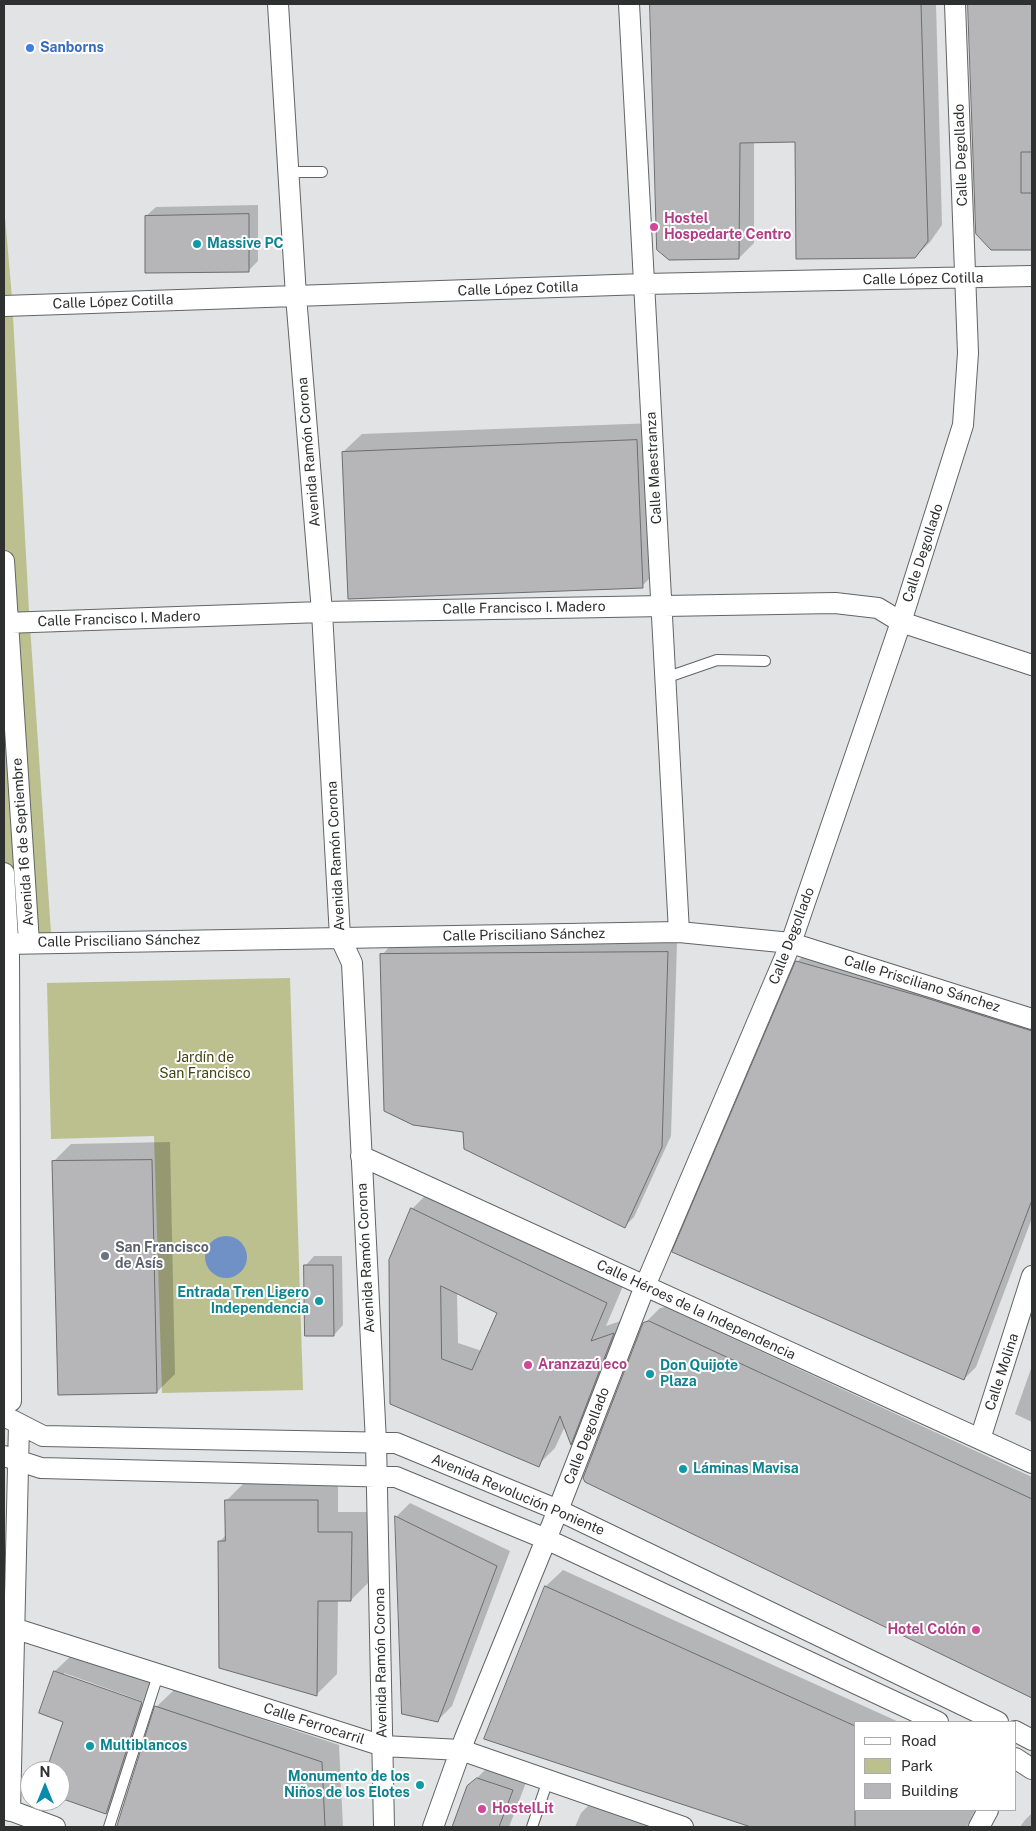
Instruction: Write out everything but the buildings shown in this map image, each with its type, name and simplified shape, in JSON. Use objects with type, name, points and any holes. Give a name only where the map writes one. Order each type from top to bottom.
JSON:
[{"type":"street","name":"Avenida Ramón Corona","points":[[278,4],[296,296],[322,612],[340,937],[352,963],[376,1442],[384,1827]]},
{"type":"street","name":"Calle Maestranza","points":[[629,4],[679,932]]},
{"type":"street","name":"Calle Degollado","points":[[433,1827],[461,1750],[558,1510],[645,1286],[791,943],[901,622],[963,425],[968,353],[954,4]]},
{"type":"street","name":"Calle López Cotilla","points":[[4,306],[644,284],[1032,276]]},
{"type":"street","name":"Avenida 16 de Septiembre","points":[[4,560],[6,623],[30,943]]},
{"type":"street","name":"Calle Francisco I. Madero","points":[[6,623],[322,612],[835,602],[878,608],[901,622],[1032,665]]},
{"type":"street","name":"Avenida 16 de Septiembre","points":[[4,873],[11,1414]]},
{"type":"street","name":"Calle Prisciliano Sánchez","points":[[6,943],[679,932],[791,943],[1032,1019]]},
{"type":"street","name":"Calle Héroes de la Independencia","points":[[361,1156],[1032,1463]]},
{"type":"street","name":"Calle Molina","points":[[980,1440],[1032,1276]]},
{"type":"street","name":"Avenida Revolución Poniente","points":[[11,1414],[43,1436],[396,1443],[558,1510],[996,1721]]},
{"type":"street","points":[[11,1414],[7,1809],[55,1827]]},
{"type":"street","points":[[11,1458],[41,1468],[396,1477],[546,1539],[936,1721]]},
{"type":"street","name":"Calle Ferrocarril","points":[[9,1627],[383,1746],[461,1750],[683,1827]]},
{"type":"street","points":[[979,1827],[987,1811]]},
{"type":"lane","points":[[288,172],[322,172]]},
{"type":"lane","points":[[665,678],[717,660],[765,661]]},
{"type":"lane","points":[[109,1827],[158,1674]]},
{"type":"lane","points":[[532,1827],[548,1780]]},
{"type":"green space","points":[[4,205],[12,298],[29,611],[51,933],[4,935]]},
{"type":"green space","name":"Jardín de San Francisco","points":[[290,978],[303,1390],[162,1393],[154,1136],[51,1139],[47,983]]},
{"type":"water","points":[[230,1236],[238,1239],[244,1245],[247,1257],[244,1269],[238,1275],[222,1278],[214,1275],[208,1269],[205,1253],[208,1245],[214,1239]]},
{"type":"place","name":"Sanborns","points":[[30,48]]},
{"type":"place","name":"Hostel Hospedarte Centro","points":[[654,227]]},
{"type":"place","name":"Massive PC","points":[[197,244]]},
{"type":"place","name":"San Francisco de Asís","points":[[105,1256]]},
{"type":"place","name":"Entrada Tren Ligero Independencia","points":[[319,1301]]},
{"type":"place","name":"Aranzazú eco","points":[[528,1365]]},
{"type":"place","name":"Don Quijote Plaza","points":[[650,1374]]},
{"type":"place","name":"Láminas Mavisa","points":[[683,1469]]},
{"type":"place","name":"Hotel Colón","points":[[976,1630]]},
{"type":"place","name":"Multiblancos","points":[[90,1746]]},
{"type":"place","name":"Monumento de los Niños de los Elotes","points":[[420,1785]]},
{"type":"place","name":"HostelLit","points":[[482,1809]]}]
